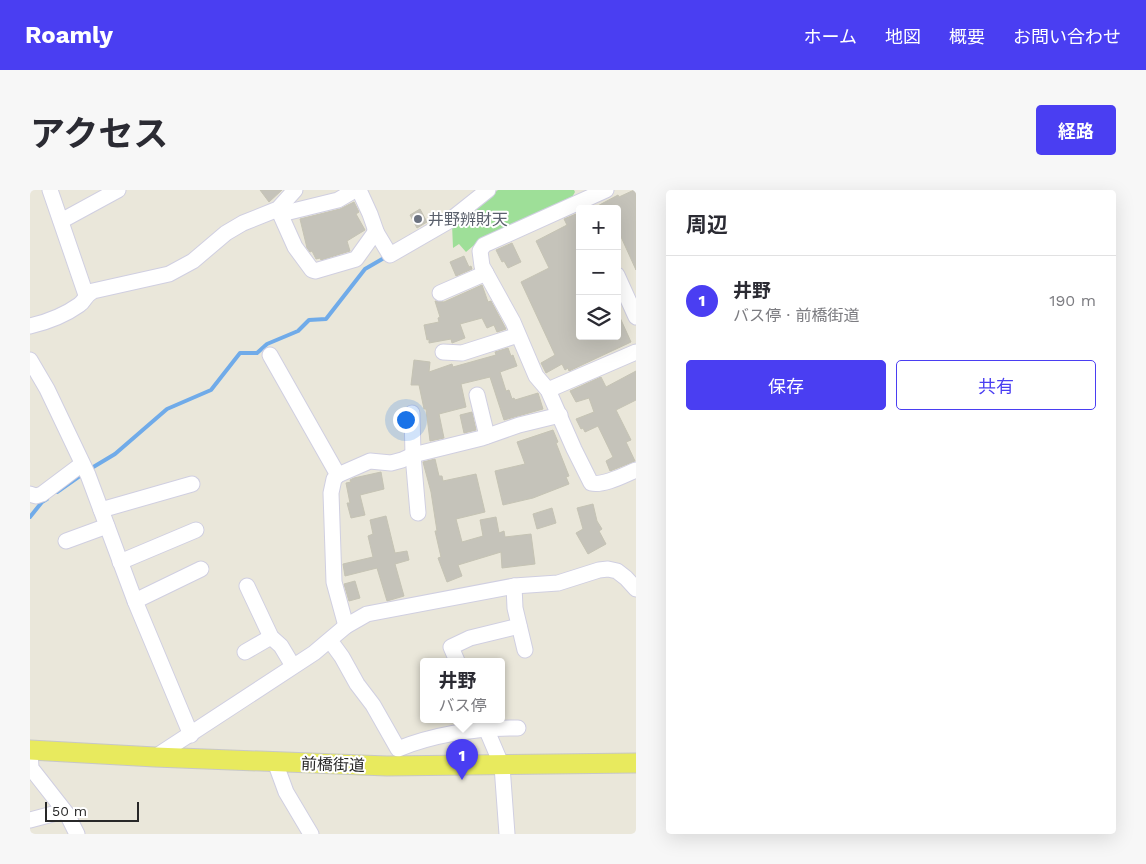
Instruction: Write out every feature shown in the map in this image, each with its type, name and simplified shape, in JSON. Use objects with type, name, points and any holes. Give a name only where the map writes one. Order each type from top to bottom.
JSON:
[{"type":"main road","name":"前橋街道","points":[[30,750],[275,762],[502,766],[636,763]]},
{"type":"street","points":[[50,190],[86,295]]},
{"type":"street","points":[[61,221],[118,190]]},
{"type":"street","points":[[280,212],[295,190]]},
{"type":"street","points":[[30,326],[48,321],[80,304],[86,295],[93,291],[169,274],[194,261],[234,228],[280,212],[338,200],[357,190],[375,230],[390,255],[449,221],[488,190]]},
{"type":"street","points":[[606,190],[484,245],[480,251],[480,259],[513,322],[536,376],[548,390],[591,483],[595,484],[636,470]]},
{"type":"street","points":[[280,212],[295,248],[312,270],[315,271],[356,259],[375,230]]},
{"type":"street","points":[[440,293],[486,273]]},
{"type":"street","points":[[621,284],[636,317]]},
{"type":"street","points":[[443,352],[462,353],[518,335]]},
{"type":"street","points":[[548,390],[636,352]]},
{"type":"street","points":[[270,355],[338,475]]},
{"type":"street","points":[[30,360],[47,389],[82,464],[101,510],[134,602],[191,735]]},
{"type":"street","points":[[476,395],[487,436]]},
{"type":"street","points":[[412,412],[413,455],[418,513]]},
{"type":"street","points":[[346,626],[334,582],[331,492],[332,484],[338,475],[370,462],[391,463],[413,455],[560,415]]},
{"type":"street","points":[[30,494],[36,496],[42,494],[82,464]]},
{"type":"street","points":[[101,510],[192,484]]},
{"type":"street","points":[[66,541],[107,526]]},
{"type":"street","points":[[120,562],[196,530]]},
{"type":"street","points":[[134,602],[201,569]]},
{"type":"street","points":[[155,757],[314,653],[346,626],[368,614],[514,586],[558,583],[599,570],[617,571],[636,589]]},
{"type":"street","points":[[247,586],[271,638],[281,646],[293,666]]},
{"type":"street","points":[[514,586],[519,626],[525,650]]},
{"type":"street","points":[[456,658],[451,647],[470,638],[519,626]]},
{"type":"street","points":[[244,652],[271,638]]},
{"type":"street","points":[[328,642],[334,646],[342,657],[357,684],[373,705],[398,750],[421,740],[484,724],[518,728]]},
{"type":"street","points":[[484,724],[502,766],[507,834]]},
{"type":"street","points":[[414,743],[420,765]]},
{"type":"street","points":[[30,750],[31,768],[64,812],[77,834]]},
{"type":"street","points":[[275,762],[286,792],[311,834]]},
{"type":"street","points":[[30,820],[64,812]]},
{"type":"green space","points":[[498,190],[574,190],[575,192],[571,199],[473,246],[466,252],[459,244],[453,248],[452,224]]},
{"type":"building","points":[[260,190],[282,190],[269,202]]},
{"type":"building","points":[[636,190],[636,270],[621,237],[621,205],[599,205],[618,195],[619,197]]},
{"type":"building","points":[[354,202],[359,212],[356,214],[365,230],[347,241],[350,251],[321,260],[320,258],[316,259],[312,251],[310,252],[307,248],[300,219],[340,209]]},
{"type":"building","name":"井野辨財天","points":[[420,209],[427,222],[417,228],[410,215]]},
{"type":"building","points":[[576,214],[576,340],[621,340],[621,320],[631,342],[569,371],[568,368],[565,370],[562,364],[546,373],[541,363],[555,355],[521,282],[549,268],[536,241],[567,225],[564,219]]},
{"type":"building","points":[[512,243],[521,262],[508,268],[504,261],[502,262],[496,250]]},
{"type":"building","points":[[464,256],[469,267],[471,266],[472,269],[456,276],[450,262]]},
{"type":"building","points":[[482,285],[488,302],[491,301],[506,329],[497,332],[494,325],[487,328],[482,318],[460,324],[465,338],[452,343],[451,339],[429,343],[424,325],[439,322],[438,318],[440,317],[435,301],[444,302]]},
{"type":"building","points":[[508,348],[517,366],[500,372],[506,391],[509,390],[512,399],[514,398],[515,400],[538,393],[543,409],[504,420],[490,377],[461,384],[466,407],[439,414],[444,438],[430,441],[426,409],[424,409],[419,385],[411,385],[414,360],[430,362],[429,372],[452,364],[453,367],[496,355],[495,352]]},
{"type":"building","points":[[636,371],[636,400],[616,410],[631,440],[626,442],[635,461],[610,471],[606,461],[613,457],[598,426],[585,432],[583,428],[581,429],[576,419],[594,412],[589,398],[576,402],[570,391],[601,377],[606,387]]},
{"type":"building","points":[[472,412],[476,430],[464,433],[460,415]]},
{"type":"building","points":[[553,430],[569,476],[566,477],[569,484],[533,498],[503,505],[495,471],[525,464],[517,442]]},
{"type":"building","points":[[435,459],[439,476],[442,476],[443,481],[476,474],[485,512],[456,519],[462,542],[483,536],[480,520],[496,517],[499,533],[504,531],[505,537],[531,534],[535,564],[502,568],[501,552],[458,565],[462,576],[447,582],[438,558],[441,557],[435,531],[437,531],[431,492],[423,462]]},
{"type":"building","points":[[381,472],[384,489],[360,495],[365,515],[351,518],[347,503],[350,503],[346,483],[351,482],[350,480],[354,478]]},
{"type":"building","points":[[593,504],[597,521],[602,529],[599,531],[606,544],[588,554],[576,533],[583,529],[577,508]]},
{"type":"building","points":[[552,508],[556,523],[537,529],[533,514]]},
{"type":"building","points":[[386,516],[395,553],[407,551],[409,560],[395,564],[404,596],[387,601],[377,568],[345,576],[343,564],[373,557],[368,536],[373,534],[370,520]]},
{"type":"building","points":[[355,581],[360,598],[349,601],[344,584]]},
{"type":"waterway","points":[[90,469],[115,454],[167,409],[211,390],[240,353],[257,353],[267,344],[298,331],[309,320],[326,319],[365,269],[384,258]]},
{"type":"waterway","points":[[57,492],[84,473]]},
{"type":"waterway","points":[[30,517],[42,502],[47,499]]},
{"type":"place","name":"井野辨財天","points":[[418,219]]},
{"type":"place","name":"井野","points":[[462,780]]}]
